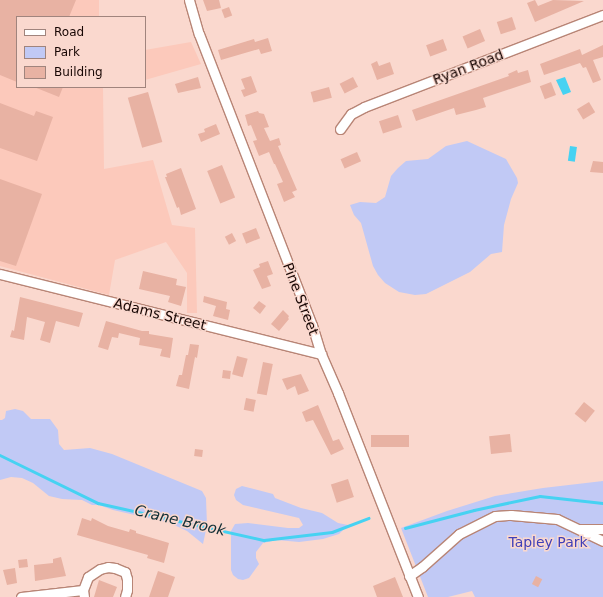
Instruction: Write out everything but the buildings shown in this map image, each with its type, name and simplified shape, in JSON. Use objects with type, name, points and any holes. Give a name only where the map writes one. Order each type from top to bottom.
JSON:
[{"type":"street","name":"Pine Street","points":[[189,0],[199,34],[312,325],[321,354],[338,393],[418,597]]},
{"type":"street","name":"Ryan Road","points":[[340,129],[351,114],[364,107],[603,15]]},
{"type":"street","name":"Adams Street","points":[[0,274],[321,354]]},
{"type":"street","points":[[409,576],[422,567],[460,534],[495,516],[512,515],[557,519],[603,541]]},
{"type":"street","points":[[577,529],[603,528]]},
{"type":"street","points":[[21,597],[84,593],[88,577],[100,569],[115,568],[125,572],[127,579],[127,590],[124,597]]},
{"type":"shaded area","points":[[0,0],[99,0],[99,16],[16,16],[16,88],[103,88],[104,169],[153,160],[172,225],[195,228],[197,313],[187,313],[187,273],[166,242],[115,260],[109,295],[0,266]]},
{"type":"shaded area","points":[[191,42],[201,64],[146,80],[146,50]]},
{"type":"shaded area","points":[[565,77],[571,92],[563,95],[556,80]]},
{"type":"shaded area","points":[[570,146],[577,147],[575,162],[568,161]]},
{"type":"green space","points":[[467,141],[506,159],[517,178],[518,183],[511,199],[504,225],[502,252],[491,254],[470,272],[426,294],[415,295],[399,292],[385,283],[378,275],[373,266],[361,223],[354,215],[350,205],[360,202],[376,203],[385,197],[391,176],[406,161],[428,159],[446,146]]},
{"type":"green space","points":[[15,409],[23,411],[31,419],[50,419],[58,430],[59,444],[64,450],[90,448],[112,454],[202,491],[206,498],[207,525],[203,544],[187,531],[170,523],[113,510],[99,505],[92,505],[82,500],[62,499],[49,496],[33,483],[22,478],[11,477],[0,480],[0,420],[5,418],[6,411]]},
{"type":"green space","name":"Tapley Park","points":[[603,481],[603,597],[475,597],[472,591],[448,597],[428,597],[401,528],[447,511],[495,496],[543,488]]},
{"type":"green space","points":[[242,486],[273,494],[275,498],[301,508],[322,513],[338,523],[348,525],[339,534],[323,539],[299,542],[277,540],[263,543],[256,552],[256,558],[259,564],[249,578],[243,580],[238,579],[233,575],[231,570],[231,531],[235,524],[248,523],[288,528],[299,528],[303,525],[299,518],[243,505],[236,500],[234,495],[236,489]]},
{"type":"waterway","name":"Crane Brook","points":[[0,455],[98,503],[264,540],[332,532],[368,518]]},
{"type":"waterway","name":"Crane Brook","points":[[405,528],[474,510],[540,496],[603,503]]}]
